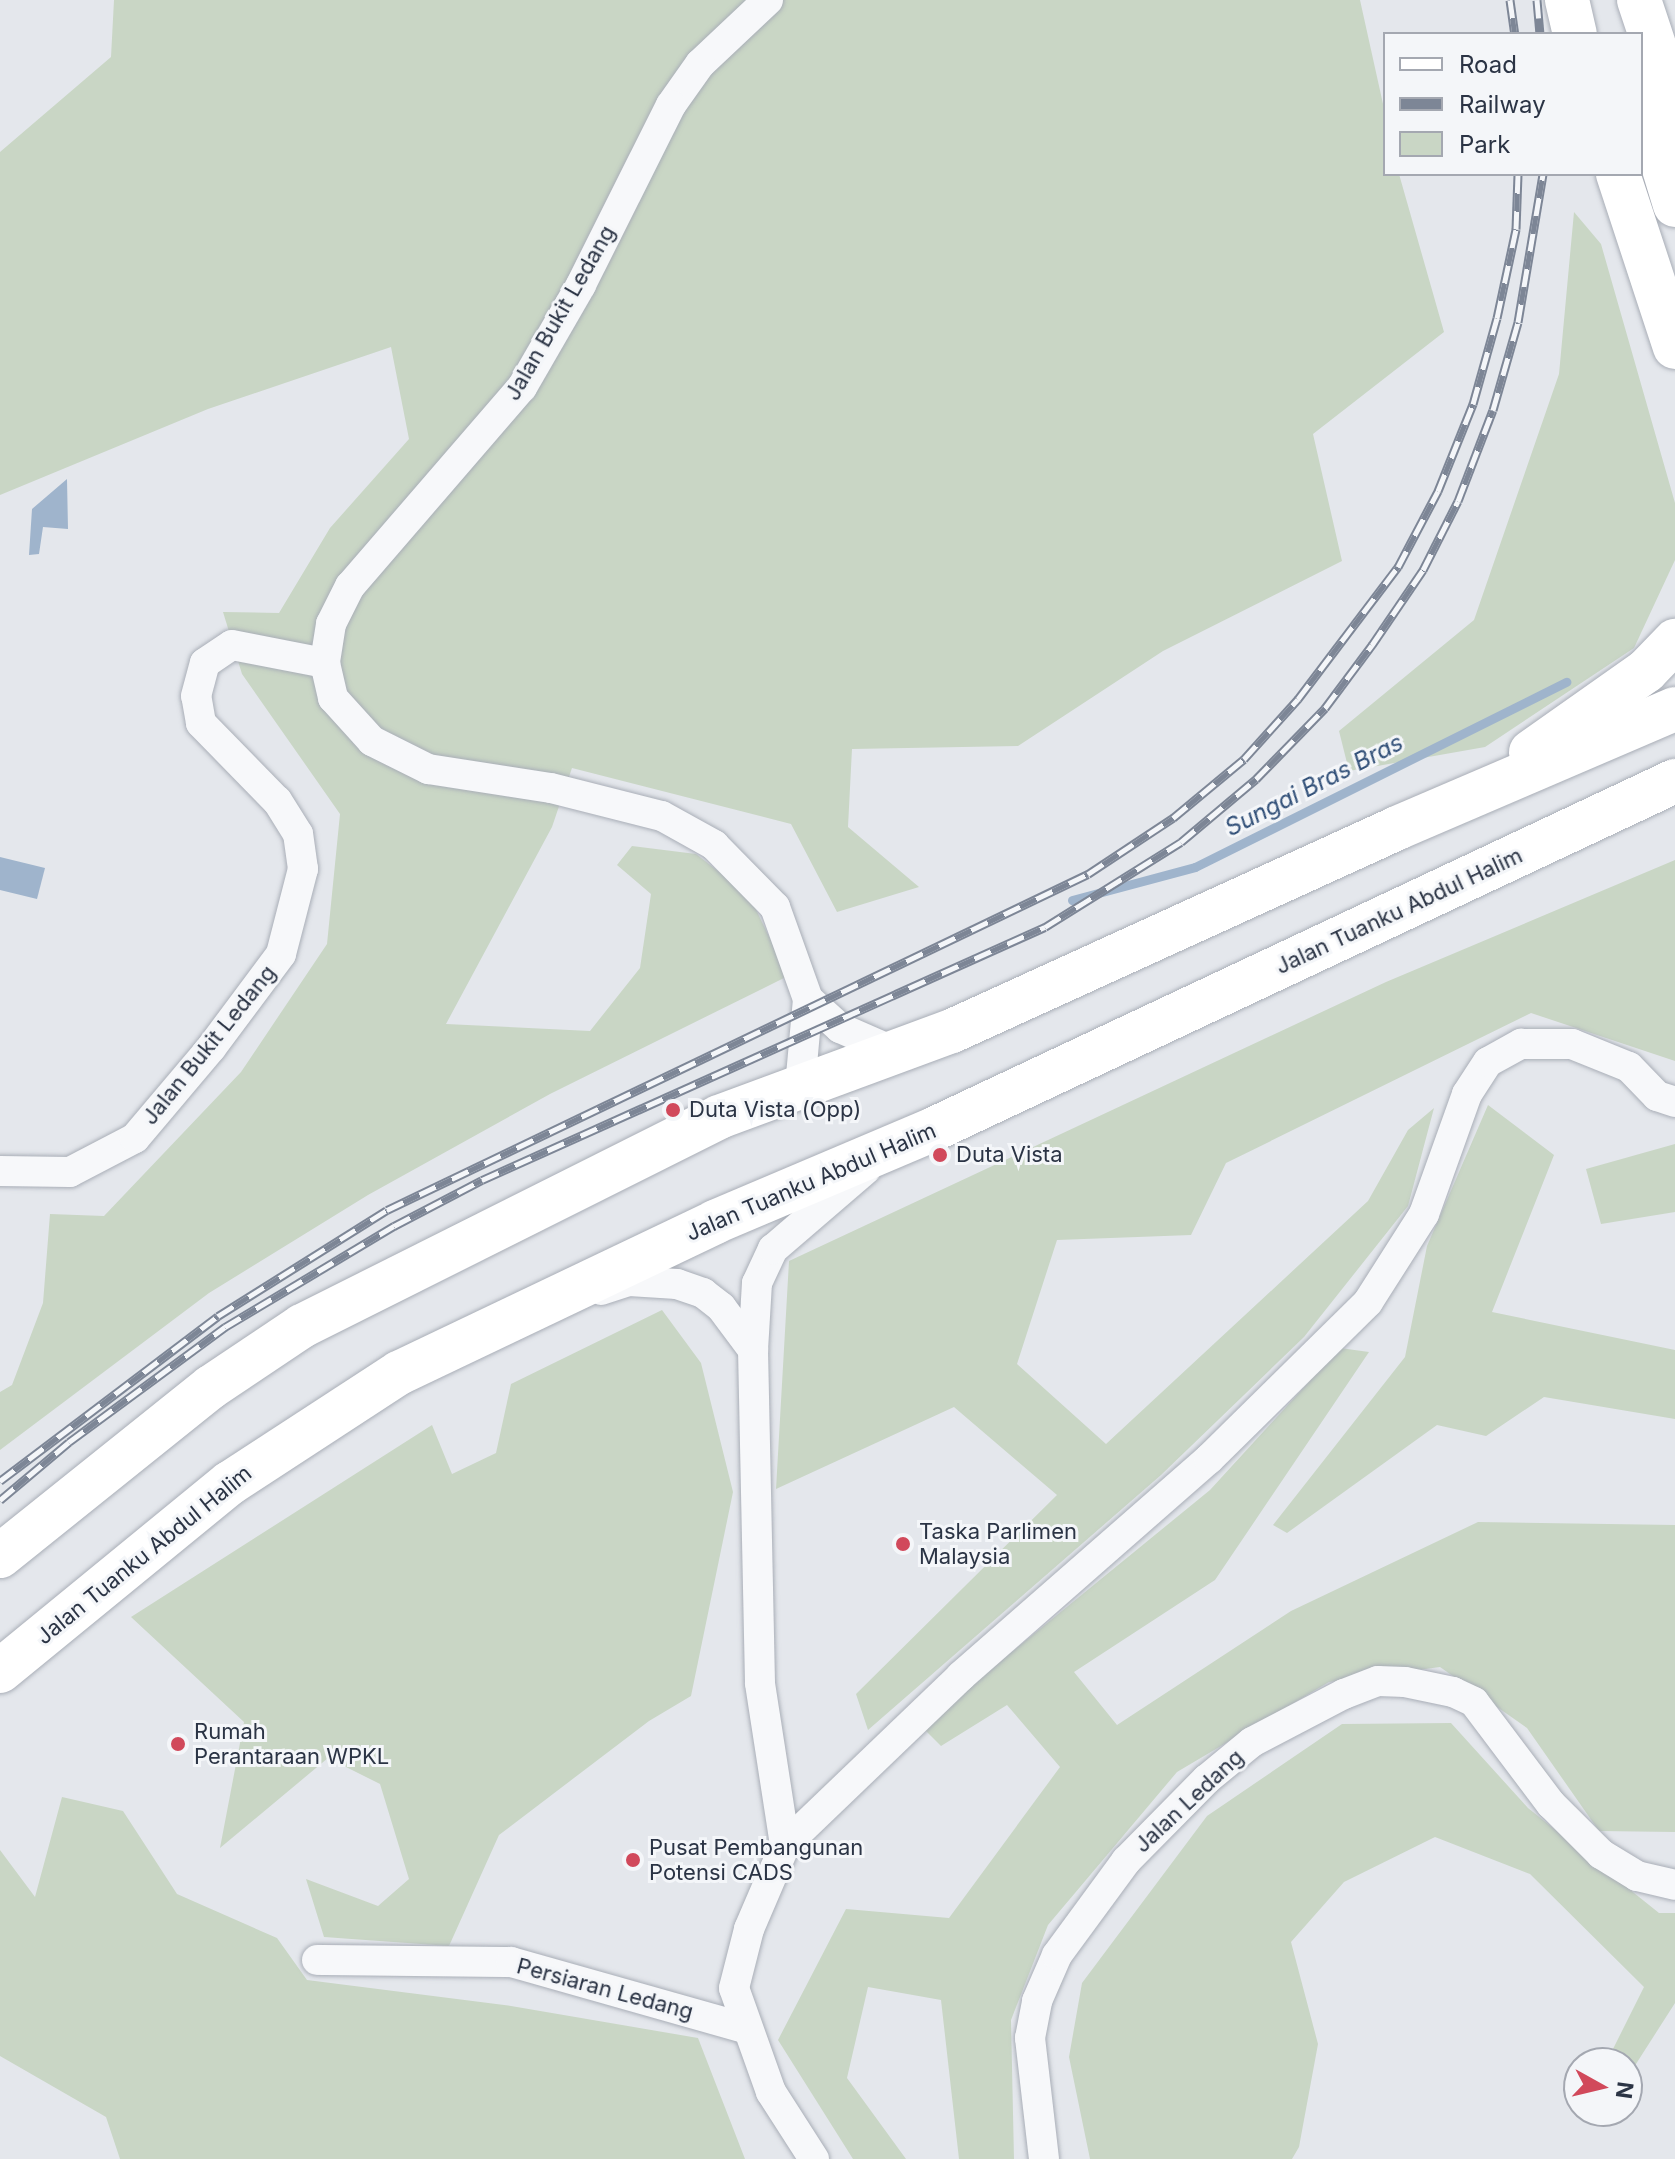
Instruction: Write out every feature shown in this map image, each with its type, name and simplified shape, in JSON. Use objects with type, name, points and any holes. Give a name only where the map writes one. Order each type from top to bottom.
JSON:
[{"type":"main road","points":[[1567,0],[1575,32]]},
{"type":"main road","points":[[1613,0],[1622,32]]},
{"type":"main road","points":[[1639,0],[1675,108]]},
{"type":"main road","points":[[1643,100],[1675,205]]},
{"type":"main road","points":[[1619,176],[1675,347]]},
{"type":"main road","points":[[1478,792],[1646,671],[1675,641]]},
{"type":"main road","points":[[0,1556],[211,1387],[302,1326],[719,1117],[895,1052],[1478,792],[1675,709]]},
{"type":"main road","name":"Jalan Tuanku Abdul Halim","points":[[0,1671],[230,1483],[399,1373],[715,1222],[926,1133],[1675,781]]},
{"type":"street","name":"Jalan Bukit Ledang","points":[[768,0],[700,64],[671,105],[581,285],[522,387],[350,586],[331,624],[325,663],[333,698],[372,741],[428,769],[551,788],[662,816],[714,845],[775,907],[808,999],[800,1087]]},
{"type":"street","name":"Jalan Bukit Ledang","points":[[0,1171],[70,1172],[135,1138],[281,954],[296,913],[303,869],[298,834],[277,801],[201,723],[196,696],[205,663],[232,645],[325,663]]},
{"type":"street","name":"Jalan Bukit Ledang","points":[[808,999],[840,1028],[895,1052]]},
{"type":"street","points":[[814,2159],[771,2092],[734,1988],[749,1929],[785,1845],[961,1676],[1209,1459],[1368,1302],[1424,1214],[1467,1094],[1488,1062],[1521,1044],[1572,1044],[1629,1067],[1657,1096],[1675,1102]]},
{"type":"street","points":[[785,1845],[760,1683],[753,1350],[757,1283],[773,1249],[864,1171],[926,1133]]},
{"type":"street","points":[[516,1316],[629,1281],[677,1284],[703,1293],[721,1307],[753,1350]]},
{"type":"street","name":"Jalan Ledang","points":[[1044,2159],[1030,2038],[1037,2001],[1057,1955],[1126,1861],[1207,1779],[1252,1742],[1344,1694],[1378,1681],[1405,1682],[1453,1692],[1474,1702],[1551,1804],[1601,1854],[1637,1876],[1675,1885]]},
{"type":"street","name":"Persiaran Ledang","points":[[317,1960],[511,1962],[747,2029]]},
{"type":"green space","points":[[114,0],[1360,0],[1383,104],[1383,176],[1400,176],[1444,332],[1313,434],[1342,561],[1163,651],[1018,746],[852,749],[848,827],[919,887],[837,912],[791,824],[572,768],[552,827],[446,1024],[590,1031],[640,968],[651,894],[617,865],[632,846],[696,854],[749,895],[788,976],[550,1094],[368,1195],[209,1293],[0,1450],[0,1392],[12,1385],[43,1303],[50,1214],[104,1216],[241,1072],[327,944],[340,814],[242,674],[223,612],[279,613],[330,528],[409,439],[391,347],[208,409],[0,495],[0,152],[111,57]]},
{"type":"green space","points":[[1574,212],[1601,244],[1675,503],[1675,560],[1634,648],[1485,747],[1349,771],[1339,731],[1474,620],[1559,374]]},
{"type":"green space","points":[[1675,860],[1675,1061],[1531,1013],[1226,1163],[1191,1235],[1057,1240],[1017,1364],[1106,1444],[1368,1201],[1408,1130],[1434,1108],[1408,1206],[1304,1337],[1161,1475],[868,1730],[856,1694],[1057,1495],[954,1407],[776,1489],[789,1261],[1386,982]]},
{"type":"green space","points":[[1488,1105],[1554,1155],[1492,1312],[1675,1350],[1675,1419],[1544,1397],[1486,1436],[1437,1425],[1287,1533],[1273,1525],[1405,1357],[1427,1246]]},
{"type":"green space","points":[[1675,1144],[1675,1212],[1601,1224],[1586,1169]]},
{"type":"green space","points":[[662,1310],[701,1363],[733,1492],[691,1696],[649,1721],[499,1835],[449,1946],[324,1937],[306,1879],[378,1906],[409,1879],[380,1784],[328,1758],[220,1848],[244,1722],[131,1617],[432,1425],[452,1474],[496,1453],[511,1384]]},
{"type":"green space","points":[[1340,1348],[1369,1352],[1215,1580],[1074,1672],[1117,1725],[1291,1611],[1478,1522],[1675,1525],[1675,1832],[1599,1831],[1527,1728],[1440,1667],[1329,1682],[1177,1772],[1048,1925],[1011,2020],[1014,2159],[959,2159],[941,2000],[868,1987],[847,2078],[906,2159],[853,2159],[778,2040],[846,1909],[949,1918],[1060,1767],[1007,1705],[941,1746],[921,1726],[1210,1490]]},
{"type":"green space","points":[[1451,1723],[1528,1808],[1659,1913],[1675,1913],[1675,2003],[1643,2053],[1643,2047],[1614,2047],[1644,1987],[1530,1874],[1435,1837],[1344,1882],[1291,1942],[1318,2044],[1299,2147],[1292,2159],[1090,2159],[1069,2057],[1082,1983],[1207,1816],[1342,1724]]},
{"type":"green space","points":[[62,1797],[123,1811],[177,1894],[277,1938],[307,1980],[511,2006],[698,2038],[745,2159],[120,2159],[106,2117],[0,2056],[0,1850],[35,1897]]},
{"type":"water","points":[[67,479],[68,529],[43,527],[39,554],[29,555],[32,509]]},
{"type":"water","points":[[0,857],[45,868],[37,899],[0,890]]},
{"type":"waterway","name":"Sungai Bras Bras","points":[[1072,900],[1195,867],[1566,682]]},
{"type":"railway","points":[[1510,0],[1515,32]]},
{"type":"railway","points":[[1537,0],[1540,32]]},
{"type":"railway","points":[[0,1481],[218,1316],[387,1210],[1088,874],[1173,818],[1244,759],[1298,699],[1398,567],[1438,491],[1473,404],[1497,318],[1516,229],[1518,176]]},
{"type":"railway","points":[[0,1500],[69,1442],[225,1327],[394,1226],[482,1180],[1045,927],[1181,842],[1256,779],[1325,708],[1372,645],[1423,570],[1458,501],[1493,410],[1518,322],[1543,176]]},
{"type":"place","name":"Duta Vista (Opp)","points":[[673,1110]]},
{"type":"place","name":"Duta Vista","points":[[940,1155]]},
{"type":"place","name":"Taska Parlimen Malaysia","points":[[903,1544]]},
{"type":"place","name":"Rumah Perantaraan WPKL","points":[[178,1744]]},
{"type":"place","name":"Pusat Pembangunan Potensi CADS","points":[[633,1860]]}]
